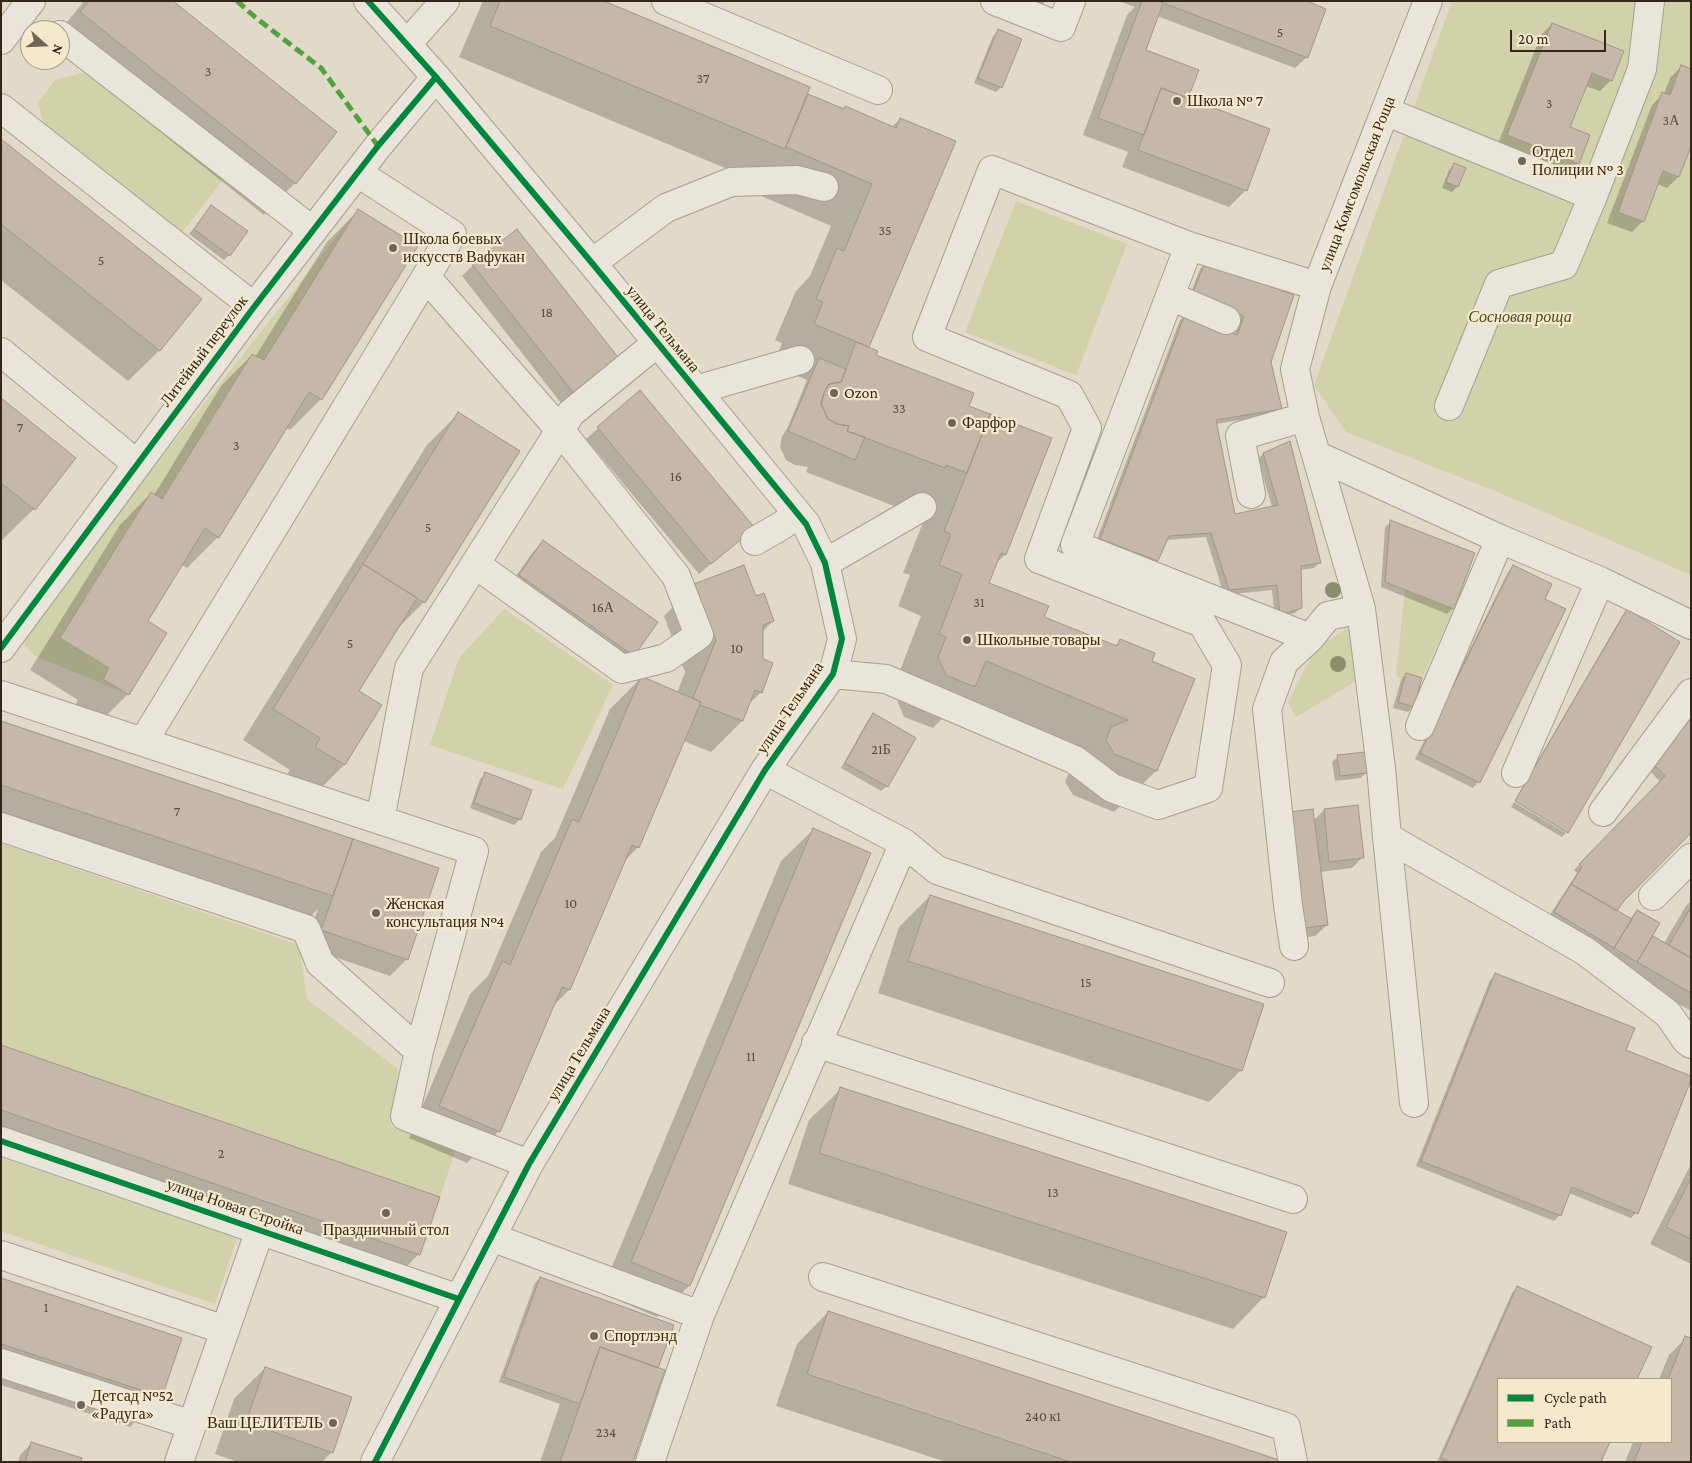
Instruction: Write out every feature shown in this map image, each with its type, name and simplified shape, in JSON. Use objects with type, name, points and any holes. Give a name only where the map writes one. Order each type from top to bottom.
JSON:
[{"type":"street","name":"улица Тельмана","points":[[368,1],[436,77],[592,263],[806,524],[825,562],[842,639],[833,674],[765,770],[529,1164],[375,1462]]},
{"type":"street","points":[[407,44],[445,1]]},
{"type":"street","points":[[666,1],[878,90]]},
{"type":"street","points":[[995,1],[1061,27],[1071,1]]},
{"type":"street","name":"улица Комсомольская Роща","points":[[1305,417],[1294,369],[1317,286],[1428,1]]},
{"type":"street","points":[[1449,406],[1499,284],[1564,265],[1642,69],[1650,1]]},
{"type":"street","points":[[1,40],[29,5],[44,20]]},
{"type":"street","points":[[70,43],[312,231]]},
{"type":"street","name":"Литейный переулок","points":[[1,648],[254,307],[312,231],[436,77]]},
{"type":"street","points":[[1,108],[254,307]]},
{"type":"street","points":[[1385,111],[1593,196]]},
{"type":"street","points":[[833,674],[886,679],[1075,760],[1112,788],[1158,805],[1208,788],[1227,665],[1202,623],[1040,559],[1087,428],[1069,395],[927,337],[992,170],[1189,246],[1317,286]]},
{"type":"street","points":[[143,742],[452,234],[358,173]]},
{"type":"street","points":[[592,263],[666,208],[732,182],[797,180],[824,187]]},
{"type":"street","points":[[1189,246],[1075,545],[1310,638]]},
{"type":"street","points":[[426,277],[560,430],[676,576],[699,635],[666,658],[622,669],[475,564]]},
{"type":"street","points":[[1170,296],[1226,320]]},
{"type":"street","points":[[380,820],[409,668],[571,413],[657,343]]},
{"type":"street","points":[[1,352],[137,464]]},
{"type":"street","points":[[696,390],[800,360]]},
{"type":"street","points":[[1251,494],[1240,436],[1305,417],[1318,456],[1361,609],[1381,768],[1414,1103]]},
{"type":"street","points":[[1318,456],[1500,540],[1600,581],[1691,625]]},
{"type":"street","points":[[825,562],[922,507]]},
{"type":"street","points":[[755,541],[797,514]]},
{"type":"street","points":[[1420,726],[1500,540]]},
{"type":"street","points":[[1516,774],[1600,581]]},
{"type":"street","points":[[1294,946],[1267,709],[1284,662],[1310,638],[1328,616],[1361,609]]},
{"type":"street","points":[[1603,812],[1691,693]]},
{"type":"street","points":[[1,694],[474,851],[418,1051],[405,1116],[529,1164]]},
{"type":"street","points":[[765,770],[904,843],[937,870],[1270,983]]},
{"type":"street","points":[[1,827],[306,929],[320,963],[418,1051]]},
{"type":"street","points":[[1387,838],[1585,951],[1668,1014],[1686,1040],[1691,1044]]},
{"type":"street","points":[[650,1462],[700,1315],[904,843]]},
{"type":"street","points":[[1653,896],[1691,858]]},
{"type":"street","points":[[816,1043],[1293,1199]]},
{"type":"street","name":"улица Новая Стройка","points":[[1,1141],[459,1299]]},
{"type":"street","points":[[179,1462],[260,1230]]},
{"type":"street","points":[[491,1237],[700,1315]]},
{"type":"street","points":[[1,1255],[225,1330]]},
{"type":"street","points":[[823,1277],[1286,1427],[1293,1462]]},
{"type":"street","points":[[1,1363],[192,1424]]},
{"type":"green space","name":"Сосновая роща","points":[[1452,1],[1691,1],[1691,575],[1500,493],[1346,432],[1314,385]]},
{"type":"green space","points":[[85,72],[223,180],[180,235],[45,129],[38,102],[55,80]]},
{"type":"green space","points":[[1016,201],[1127,244],[1076,375],[965,332]]},
{"type":"green space","points":[[358,209],[264,360],[252,354],[162,499],[151,492],[60,638],[109,668],[103,679],[129,695],[35,656],[24,644],[34,619]]},
{"type":"green space","points":[[1405,590],[1454,609],[1422,678],[1406,673],[1404,681],[1396,675]]},
{"type":"green space","points":[[504,609],[613,685],[563,789],[430,745],[459,658]]},
{"type":"green space","points":[[1351,626],[1358,680],[1296,717],[1288,703],[1315,649]]},
{"type":"green space","points":[[1,843],[299,945],[307,999],[398,1069],[391,1126],[455,1151],[440,1197],[1,1045]]},
{"type":"green space","points":[[1,1157],[237,1238],[215,1304],[1,1231]]},
{"type":"building","points":[[89,1],[173,1],[337,132],[296,184],[80,12]]},
{"type":"building","points":[[500,1],[604,1],[810,87],[785,149],[490,26]]},
{"type":"building","points":[[1142,1],[1158,1],[1163,3],[1146,50],[1199,70],[1188,98],[1161,88],[1144,135],[1098,118]]},
{"type":"building","points":[[1158,1],[1307,1],[1326,9],[1308,58]]},
{"type":"building","points":[[1552,23],[1624,51],[1612,81],[1592,73],[1570,127],[1590,135],[1579,164],[1507,135]]},
{"type":"building","points":[[998,29],[1022,39],[1002,88],[978,78]]},
{"type":"building","points":[[1681,65],[1691,69],[1691,147],[1679,177],[1663,171],[1644,222],[1618,212],[1662,92],[1670,95]]},
{"type":"building","points":[[1161,88],[1270,129],[1247,191],[1138,150]]},
{"type":"building","points":[[808,94],[844,109],[845,106],[896,128],[900,118],[956,141],[869,347],[814,324],[823,302],[816,299],[837,248],[844,251],[872,184],[786,147]]},
{"type":"building","points":[[1,139],[202,299],[160,351],[1,224]]},
{"type":"building","points":[[1454,163],[1466,168],[1458,187],[1446,182]]},
{"type":"building","points":[[211,205],[248,231],[230,256],[194,229]]},
{"type":"building","points":[[358,209],[418,246],[322,400],[309,392],[219,538],[205,528],[148,621],[167,633],[129,695],[103,679],[109,668],[60,638],[151,492],[162,499],[252,354],[264,360]]},
{"type":"building","points":[[517,229],[621,361],[576,396],[472,264]]},
{"type":"building","points":[[1205,262],[1294,295],[1271,362],[1282,409],[1216,420],[1235,514],[1278,505],[1263,453],[1290,441],[1321,563],[1301,566],[1302,608],[1280,615],[1277,585],[1229,590],[1211,533],[1169,536],[1158,561],[1100,539],[1185,314],[1237,335],[1244,316],[1192,295]]},
{"type":"building","points":[[856,342],[878,351],[876,355],[974,393],[969,406],[990,414],[967,473],[946,465],[945,468],[847,431],[849,426],[837,424],[828,419],[821,404],[824,393],[829,384],[841,382]]},
{"type":"building","points":[[819,358],[846,369],[841,382],[829,384],[821,404],[828,419],[837,424],[849,426],[847,431],[865,437],[855,460],[788,431]]},
{"type":"building","points":[[640,390],[755,528],[711,564],[597,427]]},
{"type":"building","points":[[1,398],[76,458],[35,510],[1,483]]},
{"type":"building","points":[[458,412],[520,451],[425,603],[363,564]]},
{"type":"building","points":[[990,414],[1052,438],[1006,555],[1001,553],[989,583],[1049,606],[1044,617],[1117,646],[1120,639],[1155,653],[1152,661],[1195,679],[1157,771],[1114,754],[1106,740],[1111,727],[1128,720],[986,661],[975,687],[946,675],[938,658],[946,637],[939,634],[962,574],[939,565],[951,534],[944,531]]},
{"type":"building","points":[[1390,520],[1475,553],[1454,609],[1385,582]]},
{"type":"building","points":[[543,540],[658,622],[634,656],[519,575]]},
{"type":"building","points":[[363,564],[417,598],[359,691],[382,705],[345,765],[315,747],[320,738],[273,709]]},
{"type":"building","points":[[744,565],[756,596],[764,593],[774,621],[763,625],[763,659],[773,663],[762,693],[755,690],[743,721],[700,705],[701,702],[693,698],[716,640],[694,584]]},
{"type":"building","points":[[1513,565],[1552,584],[1545,599],[1566,609],[1480,783],[1420,753]]},
{"type":"building","points":[[1627,609],[1680,642],[1568,833],[1515,801]]},
{"type":"building","points":[[1406,673],[1422,678],[1414,707],[1398,702]]},
{"type":"building","points":[[641,676],[701,702],[639,848],[632,845],[570,990],[562,987],[500,1132],[439,1106],[502,961],[510,965],[572,819],[579,822]]},
{"type":"building","points":[[873,713],[916,738],[888,787],[845,763]]},
{"type":"building","points":[[1691,715],[1691,833],[1624,901],[1617,911],[1571,884],[1582,867],[1579,864],[1665,776],[1655,766]]},
{"type":"building","points":[[1,721],[353,839],[333,896],[1,785]]},
{"type":"building","points":[[1365,752],[1367,773],[1340,776],[1337,755]]},
{"type":"building","points":[[485,772],[532,790],[521,820],[474,803]]},
{"type":"building","points":[[1358,805],[1364,858],[1329,862],[1324,809]]},
{"type":"building","points":[[1313,809],[1328,925],[1305,928],[1290,812]]},
{"type":"building","points":[[813,828],[871,853],[690,1286],[631,1262]]},
{"type":"building","name":"Женская консультация №4","points":[[353,839],[439,868],[408,960],[321,930]]},
{"type":"building","points":[[1571,884],[1632,919],[1614,948],[1554,912]]},
{"type":"building","points":[[930,895],[1264,1004],[1242,1071],[908,961]]},
{"type":"building","points":[[1691,907],[1691,958],[1669,945]]},
{"type":"building","points":[[1637,910],[1660,923],[1637,962],[1614,948]]},
{"type":"building","points":[[1653,936],[1691,958],[1691,993],[1637,962]]},
{"type":"building","points":[[1495,973],[1635,1028],[1626,1050],[1691,1076],[1638,1214],[1572,1187],[1561,1216],[1421,1161]]},
{"type":"building","points":[[1,1045],[440,1197],[420,1255],[1,1110]]},
{"type":"building","points":[[840,1087],[1287,1232],[1265,1298],[819,1153]]},
{"type":"building","points":[[1691,1178],[1691,1239],[1666,1227]]},
{"type":"building","name":"Спортлэнд","points":[[540,1277],[674,1325],[658,1368],[600,1347],[580,1404],[504,1377]]},
{"type":"building","points":[[1,1278],[182,1338],[162,1397],[1,1344]]},
{"type":"building","points":[[1517,1286],[1652,1347],[1637,1378],[1497,1378],[1497,1443],[1610,1443],[1601,1462],[1449,1462],[1441,1458]]},
{"type":"building","points":[[828,1311],[1279,1460],[1279,1462],[1071,1462],[807,1374]]},
{"type":"building","points":[[1685,1336],[1691,1338],[1691,1462],[1634,1462],[1642,1443],[1672,1443],[1672,1378],[1668,1378]]},
{"type":"building","points":[[600,1347],[665,1370],[633,1462],[560,1462]]},
{"type":"building","points":[[265,1367],[352,1397],[333,1453],[246,1422]]},
{"type":"building","points":[[31,1442],[82,1458],[81,1462],[25,1462]]},
{"type":"marked path","points":[[237,1],[321,68],[378,146]]},
{"type":"cycle path","points":[[368,1],[436,77],[592,263],[806,524],[825,563],[842,639],[833,674],[765,770],[529,1164],[375,1462]]},
{"type":"cycle path","points":[[1,648],[254,307],[378,146],[436,77]]},
{"type":"cycle path","points":[[1,1141],[459,1299]]},
{"type":"place","name":"Школа № 7","points":[[1177,101]]},
{"type":"place","name":"Отдел Полиции № 3","points":[[1522,161]]},
{"type":"place","name":"Школа боевых искусств Вафукан","points":[[393,248]]},
{"type":"place","name":"Ozon","points":[[834,393]]},
{"type":"place","name":"Фарфор","points":[[952,423]]},
{"type":"place","name":"Школьные товары","points":[[967,640]]},
{"type":"place","name":"Женская консультация №4","points":[[376,913]]},
{"type":"place","name":"Праздничный стол","points":[[386,1213]]},
{"type":"place","name":"Спортлэнд","points":[[594,1336]]},
{"type":"place","name":"Детсад №52 «Радуга»","points":[[81,1405]]},
{"type":"place","name":"Ваш ЦЕЛИТЕЛЬ","points":[[333,1423]]}]
